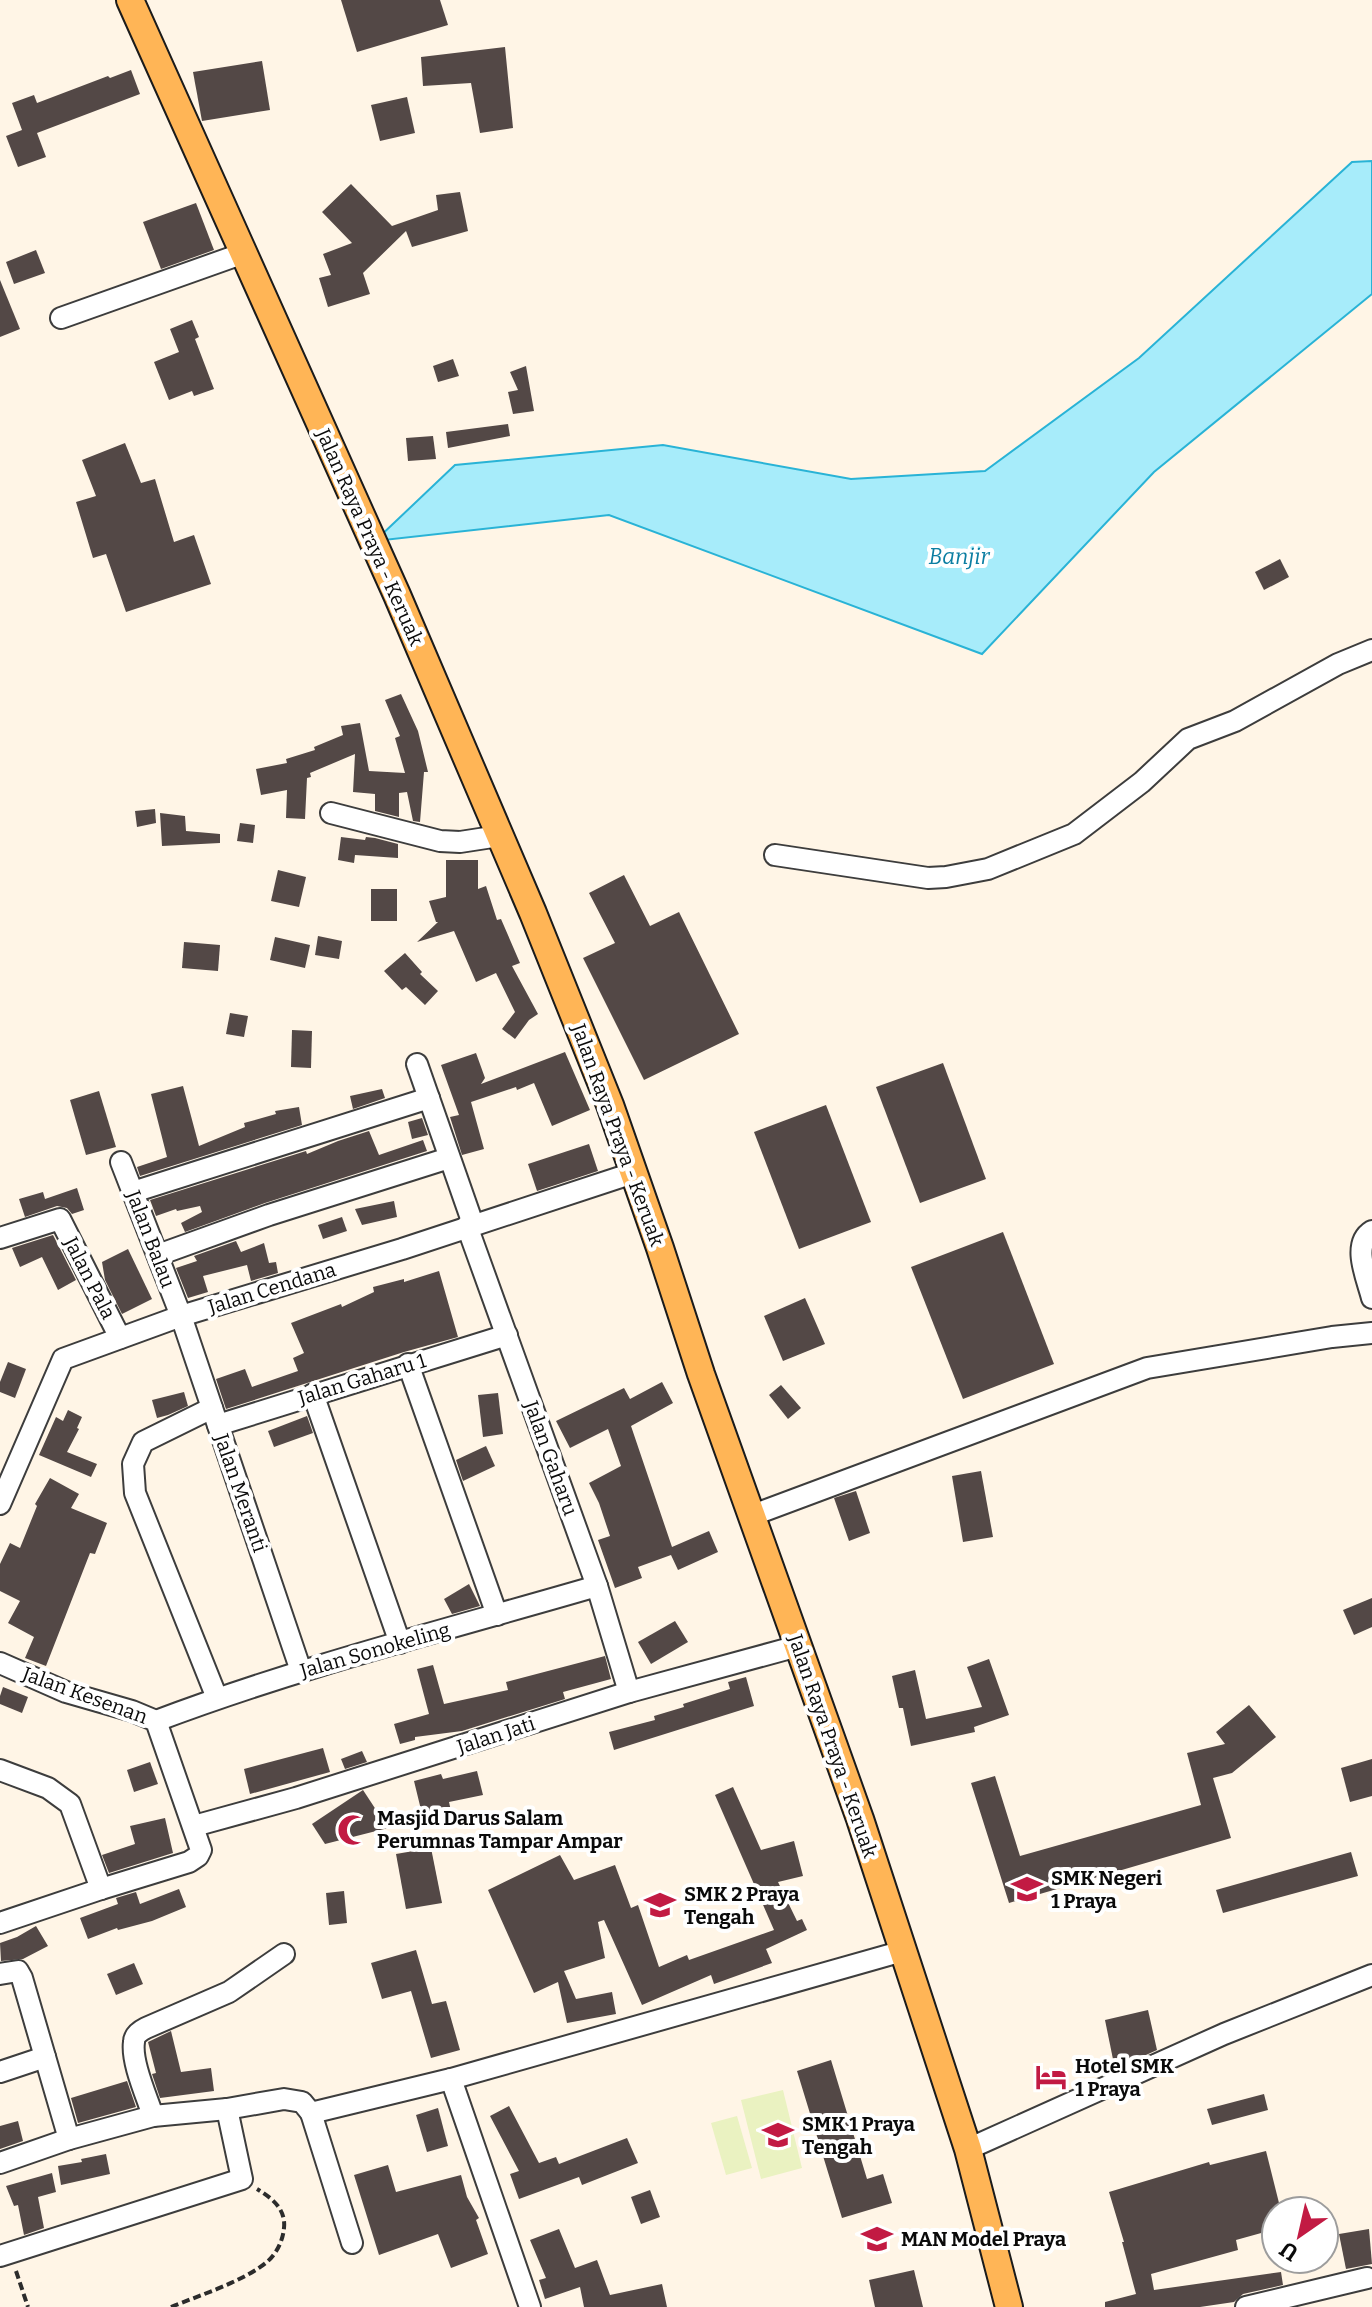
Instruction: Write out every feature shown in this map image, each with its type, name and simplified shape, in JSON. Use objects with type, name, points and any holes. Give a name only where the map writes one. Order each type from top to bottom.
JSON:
[{"type":"main road","name":"Jalan Raya Praya - Keruak","points":[[130,0],[397,595],[533,913],[598,1075],[860,1819],[968,2149],[1009,2307]]},
{"type":"street","points":[[61,318],[244,253]]},
{"type":"street","points":[[775,855],[928,878],[988,869],[1074,834],[1142,782],[1188,739],[1243,717],[1338,664],[1372,650]]},
{"type":"street","points":[[331,813],[440,841],[460,842],[499,836]]},
{"type":"street","name":"Jalan Gaharu","points":[[417,1064],[507,1335],[597,1586],[629,1692]]},
{"type":"street","points":[[133,1192],[429,1098]]},
{"type":"street","points":[[158,1255],[269,1215],[449,1158]]},
{"type":"street","name":"Jalan Balau","points":[[121,1162],[181,1316]]},
{"type":"street","name":"Jalan Cendana","points":[[0,1504],[63,1359],[181,1316],[402,1249],[633,1173]]},
{"type":"street","name":"Jalan Pala","points":[[0,1238],[60,1219],[120,1338]]},
{"type":"street","points":[[1372,1231],[1365,1236],[1361,1249],[1372,1298]]},
{"type":"street","name":"Jalan Meranti","points":[[181,1316],[301,1671]]},
{"type":"street","points":[[753,1515],[1147,1368],[1372,1333]]},
{"type":"street","name":"Jalan Gaharu 1","points":[[217,1698],[135,1493],[133,1464],[143,1442],[215,1417],[313,1394],[507,1335]]},
{"type":"street","points":[[408,1364],[497,1615]]},
{"type":"street","points":[[313,1394],[400,1643]]},
{"type":"street","name":"Jalan Sonokeling","points":[[156,1721],[301,1671],[597,1586]]},
{"type":"street","name":"Jalan Jati","points":[[194,1826],[296,1798],[629,1692],[798,1646]]},
{"type":"street","name":"Jalan Kesenan","points":[[0,1663],[66,1692],[156,1721],[194,1826]]},
{"type":"street","points":[[0,1770],[48,1788],[70,1804],[101,1889]]},
{"type":"street","points":[[0,1923],[194,1859],[201,1850],[194,1826]]},
{"type":"street","points":[[311,2113],[451,2079],[903,1951]]},
{"type":"street","points":[[153,2116],[137,2066],[133,2041],[137,2034],[229,1992],[284,1954]]},
{"type":"street","points":[[0,1974],[13,1971],[20,1974],[69,2139]]},
{"type":"street","points":[[968,2149],[1224,2034],[1372,1975]]},
{"type":"street","points":[[0,2072],[45,2057]]},
{"type":"street","points":[[451,2079],[530,2307]]},
{"type":"street","points":[[0,2163],[69,2139],[153,2116],[294,2099],[303,2102],[311,2113],[352,2243]]},
{"type":"street","points":[[5,2254],[242,2179],[227,2109]]},
{"type":"street","points":[[1246,2307],[1367,2278]]},
{"type":"path","points":[[171,2307],[249,2273],[267,2262],[277,2250],[285,2223],[281,2209],[262,2191],[242,2179]]},
{"type":"path","points":[[5,2254],[28,2307]]},
{"type":"green space","points":[[783,2090],[802,2168],[761,2179],[741,2100]]},
{"type":"green space","points":[[737,2116],[752,2168],[726,2175],[711,2123]]},
{"type":"water","name":"Banjir","points":[[1372,161],[1372,294],[1154,472],[982,654],[609,515],[375,541],[455,465],[663,445],[851,479],[985,471],[1139,358],[1352,162]]},
{"type":"building","points":[[341,0],[440,0],[448,25],[357,52]]},
{"type":"building","points":[[505,47],[513,128],[480,133],[471,83],[423,86],[421,57]]},
{"type":"building","points":[[262,61],[270,110],[202,121],[193,72]]},
{"type":"building","points":[[131,70],[140,94],[37,133],[46,157],[18,167],[6,136],[22,130],[12,103],[34,95],[37,103]]},
{"type":"building","points":[[407,97],[415,133],[380,141],[371,105]]},
{"type":"building","points":[[351,184],[392,226],[438,210],[436,195],[460,192],[468,231],[412,247],[406,231],[363,273],[370,294],[328,307],[319,278],[331,275],[323,254],[352,243],[322,212]]},
{"type":"building","points":[[196,203],[214,250],[161,269],[143,222]]},
{"type":"building","points":[[36,250],[45,273],[14,284],[6,262]]},
{"type":"building","points":[[0,280],[20,329],[0,337]]},
{"type":"building","points":[[192,320],[199,337],[195,339],[214,389],[194,396],[192,391],[169,400],[154,362],[179,352],[170,329]]},
{"type":"building","points":[[453,359],[459,376],[438,382],[433,366]]},
{"type":"building","points":[[526,366],[534,411],[513,414],[508,392],[518,390],[510,372]]},
{"type":"building","points":[[508,424],[510,436],[448,448],[446,432]]},
{"type":"building","points":[[433,436],[436,459],[408,461],[406,438]]},
{"type":"building","points":[[125,443],[141,483],[155,479],[174,542],[194,535],[211,584],[126,612],[106,554],[93,558],[76,502],[96,496],[82,460]]},
{"type":"building","points":[[1280,559],[1289,577],[1264,590],[1255,572]]},
{"type":"building","points":[[401,694],[418,731],[428,772],[424,772],[420,822],[413,821],[407,792],[399,793],[399,817],[375,811],[375,794],[353,792],[355,754],[310,773],[311,777],[307,778],[305,819],[286,818],[287,790],[261,795],[256,769],[287,763],[286,759],[315,750],[314,747],[343,735],[341,726],[360,723],[369,771],[405,773],[395,738],[400,736],[385,700]]},
{"type":"building","points":[[155,809],[156,823],[137,827],[135,811]]},
{"type":"building","points":[[160,813],[185,816],[186,831],[220,834],[220,843],[162,846]]},
{"type":"building","points":[[240,823],[255,825],[253,843],[237,841]]},
{"type":"building","points":[[341,837],[375,838],[398,844],[398,858],[355,855],[354,863],[338,860]]},
{"type":"building","points":[[446,860],[478,860],[478,889],[486,886],[497,920],[501,919],[520,963],[512,966],[538,1014],[529,1020],[515,1039],[502,1029],[515,1012],[496,973],[476,982],[454,931],[417,942],[438,922],[429,901],[446,897]]},
{"type":"building","points":[[278,870],[306,877],[299,907],[271,901]]},
{"type":"building","points":[[624,875],[650,926],[679,912],[739,1034],[644,1080],[583,958],[615,943],[589,893]]},
{"type":"building","points":[[371,889],[397,889],[397,921],[371,921]]},
{"type":"building","points":[[318,936],[342,941],[339,959],[315,955]]},
{"type":"building","points":[[275,937],[310,945],[305,968],[270,960]]},
{"type":"building","points":[[184,942],[220,945],[218,971],[182,968]]},
{"type":"building","points":[[405,953],[422,972],[420,974],[438,991],[425,1005],[406,987],[402,990],[384,971]]},
{"type":"building","points":[[230,1013],[248,1016],[244,1037],[226,1034]]},
{"type":"building","points":[[292,1030],[312,1031],[311,1068],[291,1067]]},
{"type":"building","points":[[565,1052],[590,1110],[552,1126],[534,1083],[471,1102],[484,1149],[462,1155],[450,1117],[459,1115],[441,1065],[476,1053],[485,1078],[481,1084]]},
{"type":"building","points":[[943,1063],[986,1179],[920,1203],[876,1087]]},
{"type":"building","points":[[183,1086],[199,1146],[245,1127],[244,1123],[276,1114],[275,1111],[299,1107],[302,1125],[140,1176],[137,1167],[167,1157],[151,1094]]},
{"type":"building","points":[[382,1089],[385,1098],[353,1109],[350,1096]]},
{"type":"building","points":[[99,1091],[116,1147],[86,1155],[70,1100]]},
{"type":"building","points":[[826,1105],[871,1222],[799,1249],[754,1132]]},
{"type":"building","points":[[422,1118],[428,1135],[412,1139],[408,1122]]},
{"type":"building","points":[[369,1131],[379,1155],[423,1140],[427,1151],[185,1232],[181,1223],[202,1212],[200,1206],[156,1216],[150,1200],[306,1151],[307,1154]]},
{"type":"building","points":[[589,1144],[598,1171],[537,1191],[528,1164]]},
{"type":"building","points":[[77,1188],[84,1210],[72,1214],[67,1208],[57,1206],[25,1217],[19,1199],[43,1192],[45,1199]]},
{"type":"building","points":[[394,1201],[397,1217],[362,1225],[355,1209]]},
{"type":"building","points":[[342,1217],[347,1231],[323,1239],[318,1225]]},
{"type":"building","points":[[1003,1232],[1054,1364],[963,1399],[911,1267]]},
{"type":"building","points":[[53,1235],[76,1280],[58,1290],[42,1257],[20,1267],[12,1248]]},
{"type":"building","points":[[236,1241],[241,1252],[264,1243],[269,1263],[276,1262],[278,1273],[251,1281],[247,1265],[203,1276],[208,1292],[188,1298],[176,1268],[197,1261],[194,1256]]},
{"type":"building","points":[[128,1249],[152,1299],[122,1314],[105,1280],[102,1262]]},
{"type":"building","points":[[439,1271],[458,1337],[226,1409],[216,1379],[245,1369],[252,1387],[298,1371],[293,1358],[304,1353],[291,1323],[341,1304],[342,1307],[374,1292],[373,1287],[404,1279],[404,1282]]},
{"type":"building","points":[[805,1298],[825,1344],[783,1361],[764,1316]]},
{"type":"building","points":[[8,1362],[26,1369],[15,1398],[0,1392],[0,1382]]},
{"type":"building","points":[[662,1382],[673,1403],[631,1426],[672,1547],[709,1531],[718,1552],[678,1570],[671,1555],[638,1567],[642,1578],[615,1588],[598,1540],[610,1536],[589,1483],[621,1466],[608,1429],[570,1448],[556,1421],[624,1388],[630,1399]]},
{"type":"building","points":[[781,1385],[801,1408],[788,1419],[769,1395]]},
{"type":"building","points":[[184,1392],[188,1406],[157,1418],[152,1400]]},
{"type":"building","points":[[498,1393],[503,1434],[483,1437],[478,1395]]},
{"type":"building","points":[[68,1410],[82,1417],[67,1452],[97,1464],[91,1477],[39,1455],[56,1417],[63,1421]]},
{"type":"building","points":[[307,1416],[313,1433],[274,1447],[268,1431]]},
{"type":"building","points":[[486,1446],[495,1466],[463,1481],[456,1460]]},
{"type":"building","points":[[981,1471],[993,1537],[963,1542],[952,1476]]},
{"type":"building","points":[[50,1478],[79,1494],[71,1508],[107,1523],[95,1554],[90,1553],[46,1666],[25,1658],[34,1637],[8,1623],[20,1601],[0,1591],[0,1564],[10,1543],[20,1548],[37,1506],[35,1504]]},
{"type":"building","points":[[856,1491],[870,1533],[849,1541],[834,1498]]},
{"type":"building","points":[[469,1584],[480,1606],[452,1614],[444,1599]]},
{"type":"building","points":[[1372,1598],[1372,1627],[1354,1635],[1343,1610]]},
{"type":"building","points":[[675,1621],[688,1642],[651,1664],[638,1642]]},
{"type":"building","points":[[605,1656],[611,1679],[563,1692],[565,1699],[462,1731],[415,1737],[415,1740],[400,1744],[394,1724],[429,1714],[417,1669],[433,1665],[444,1704],[508,1690],[506,1682]]},
{"type":"building","points":[[989,1659],[1009,1715],[974,1727],[975,1732],[911,1746],[892,1676],[915,1670],[926,1719],[982,1707],[967,1667]]},
{"type":"building","points":[[746,1677],[754,1706],[614,1750],[609,1732],[655,1720],[654,1716],[730,1689],[728,1682]]},
{"type":"building","points":[[3,1687],[28,1697],[22,1713],[0,1704]]},
{"type":"building","points":[[1249,1705],[1276,1737],[1232,1773],[1213,1778],[1231,1838],[1009,1903],[971,1783],[995,1776],[1020,1856],[1201,1805],[1187,1753],[1225,1744],[1216,1732]]},
{"type":"building","points":[[323,1748],[330,1772],[250,1794],[244,1769]]},
{"type":"building","points":[[362,1751],[367,1762],[345,1769],[341,1759]]},
{"type":"building","points":[[1372,1759],[1372,1796],[1350,1802],[1341,1768]]},
{"type":"building","points":[[150,1762],[158,1784],[134,1792],[127,1770]]},
{"type":"building","points":[[477,1771],[483,1795],[449,1802],[451,1811],[423,1818],[414,1781],[441,1774],[443,1779]]},
{"type":"building","points":[[733,1787],[761,1850],[794,1841],[803,1876],[778,1882],[797,1921],[802,1919],[807,1930],[766,1949],[772,1963],[714,1984],[711,1975],[642,2005],[604,1920],[598,1922],[605,1958],[564,1971],[576,1999],[612,1992],[616,2014],[567,2023],[558,1982],[534,1993],[488,1890],[560,1855],[574,1880],[615,1865],[631,1908],[638,1905],[659,1967],[687,1955],[689,1960],[774,1930],[715,1795]]},
{"type":"building","name":"Masjid Darus Salam Perumnas Tampar Ampar","points":[[363,1790],[388,1828],[325,1844],[312,1824]]},
{"type":"building","points":[[165,1818],[173,1853],[109,1873],[102,1855],[135,1844],[130,1826]]},
{"type":"building","points":[[431,1848],[442,1903],[406,1909],[396,1854]]},
{"type":"building","points":[[1351,1852],[1358,1876],[1223,1913],[1216,1890]]},
{"type":"building","points":[[179,1889],[186,1907],[152,1921],[117,1928],[88,1939],[80,1918],[118,1904],[116,1898],[136,1892],[140,1904]]},
{"type":"building","points":[[344,1891],[347,1923],[329,1925],[326,1893]]},
{"type":"building","points":[[36,1926],[48,1946],[23,1959],[1,1961],[0,1943]]},
{"type":"building","points":[[416,1950],[432,2004],[446,2001],[460,2050],[431,2058],[411,1991],[382,1999],[371,1963]]},
{"type":"building","points":[[134,1963],[143,1984],[116,1995],[107,1974]]},
{"type":"building","points":[[1148,2010],[1157,2050],[1115,2069],[1105,2020]]},
{"type":"building","points":[[171,2031],[181,2072],[211,2068],[214,2091],[160,2098],[152,2074],[156,2073],[148,2042]]},
{"type":"building","points":[[831,2060],[867,2179],[883,2174],[892,2203],[842,2218],[797,2071]]},
{"type":"building","points":[[127,2081],[136,2107],[78,2123],[71,2098]]},
{"type":"building","points":[[1264,2094],[1268,2110],[1212,2125],[1207,2109]]},
{"type":"building","points":[[509,2106],[539,2163],[556,2157],[559,2164],[627,2138],[638,2163],[582,2185],[579,2177],[519,2199],[510,2174],[519,2171],[490,2116]]},
{"type":"building","points":[[438,2108],[448,2146],[427,2152],[416,2115]]},
{"type":"building","points":[[18,2121],[23,2141],[0,2149],[0,2126]]},
{"type":"building","points":[[1266,2151],[1277,2195],[1260,2195],[1260,2233],[1236,2240],[1238,2250],[1151,2274],[1154,2290],[1260,2275],[1281,2275],[1283,2285],[1243,2294],[1234,2302],[1200,2307],[1105,2307],[1105,2302],[1136,2294],[1109,2192],[1209,2162],[1210,2165]]},
{"type":"building","points":[[106,2154],[110,2174],[61,2185],[58,2166]]},
{"type":"building","points":[[388,2165],[396,2192],[461,2175],[467,2197],[479,2218],[476,2220],[488,2254],[451,2268],[438,2234],[379,2255],[354,2175]]},
{"type":"building","points":[[52,2173],[56,2192],[38,2197],[44,2228],[24,2235],[18,2205],[14,2206],[6,2186]]},
{"type":"building","points":[[650,2190],[660,2217],[641,2224],[631,2197]]},
{"type":"building","points":[[559,2229],[575,2268],[597,2260],[610,2295],[662,2284],[667,2307],[584,2307],[580,2287],[545,2299],[539,2280],[546,2278],[530,2240]]},
{"type":"building","points":[[1369,2229],[1372,2264],[1346,2269],[1340,2234]]},
{"type":"building","points":[[914,2270],[923,2307],[875,2307],[869,2280]]},
{"type":"place","name":"Masjid Darus Salam Perumnas Tampar Ampar","points":[[353,1830]]},
{"type":"place","name":"SMK Negeri 1 Praya","points":[[1027,1889]]},
{"type":"place","name":"SMK 2 Praya Tengah","points":[[660,1905]]},
{"type":"place","name":"Hotel SMK 1 Praya","points":[[1051,2077]]},
{"type":"place","name":"SMK 1 Praya Tengah","points":[[778,2135]]},
{"type":"place","name":"MAN Model Praya","points":[[877,2239]]}]
